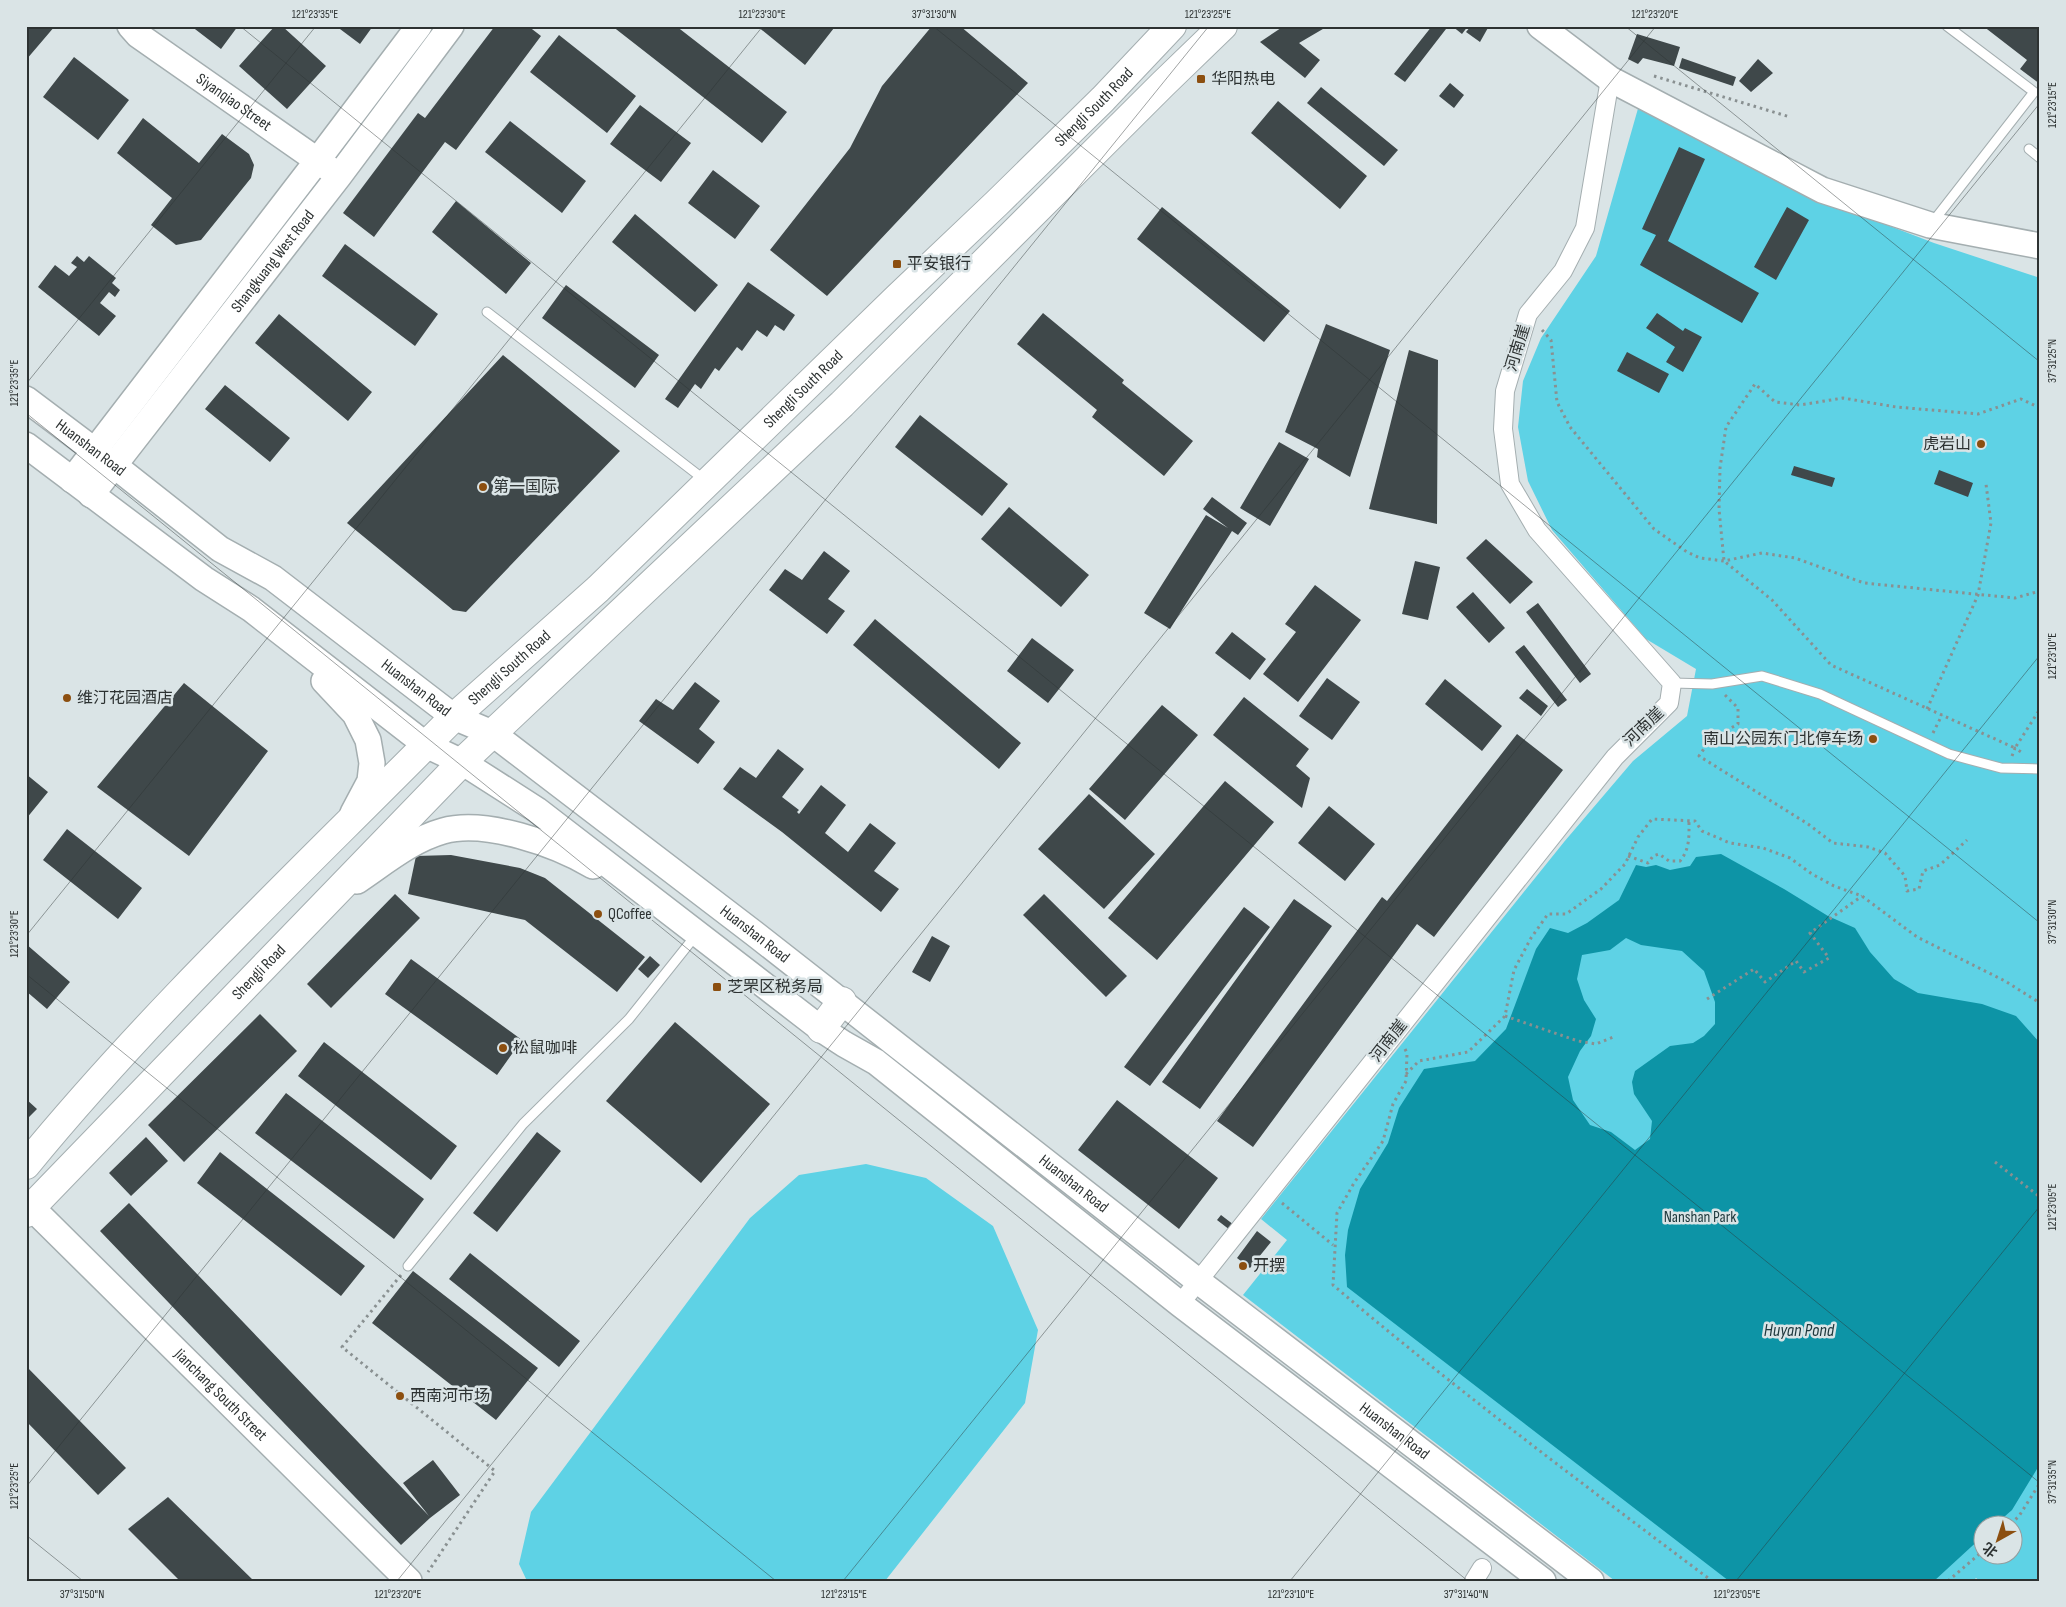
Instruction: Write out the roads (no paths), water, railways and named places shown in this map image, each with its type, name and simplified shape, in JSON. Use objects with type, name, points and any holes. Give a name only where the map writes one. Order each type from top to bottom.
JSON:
[{"type":"main road","name":"Siyanqiao Street","points":[[130,26],[138,35],[339,176]]},
{"type":"main road","name":"Shangkuang West Road","points":[[91,495],[105,458],[232,269],[317,161],[418,26]]},
{"type":"main road","name":"Shangkuang West Road","points":[[72,480],[105,458],[339,176],[451,26]]},
{"type":"main road","name":"Shengli South Road","points":[[426,745],[454,717],[598,589],[997,203],[1103,99],[1172,26]]},
{"type":"main road","name":"Shengli South Road","points":[[492,733],[842,404],[1156,90],[1223,26]]},
{"type":"main road","points":[[1540,26],[1610,79],[1822,190],[1930,225],[2040,246]]},
{"type":"main road","name":"Huanshan Road","points":[[26,399],[105,458],[220,549],[273,578],[454,717],[492,733],[842,1001],[1198,1281],[1591,1581]]},
{"type":"main road","name":"Huanshan Road","points":[[26,445],[204,579],[268,623],[426,745],[462,762],[537,810],[821,1029],[876,1062],[1180,1304],[1543,1581]]},
{"type":"main road","points":[[268,623],[354,714],[368,740],[372,763],[370,781],[360,801],[341,830]]},
{"type":"main road","name":"Shengli Road","points":[[28,1208],[492,733]]},
{"type":"main road","points":[[26,1165],[104,1074],[168,1004],[426,745]]},
{"type":"main road","points":[[324,904],[409,845],[444,830],[480,827],[539,842],[589,864],[653,900]]},
{"type":"main road","points":[[821,1029],[842,1001]]},
{"type":"main road","name":"Jianchang South Street","points":[[28,1208],[409,1581]]},
{"type":"street","name":"河南崖","points":[[1180,1304],[1615,756],[1669,703],[1672,683],[1537,530],[1510,484],[1503,429],[1505,391],[1528,314],[1563,271],[1586,228],[1610,79]]},
{"type":"lane","points":[[1930,225],[2034,92],[1947,26]]},
{"type":"lane","points":[[2029,150],[2040,158]]},
{"type":"lane","points":[[487,312],[708,482]]},
{"type":"lane","points":[[1672,683],[1712,684],[1762,676],[1820,694],[1949,754],[2001,768],[2040,769]]},
{"type":"lane","points":[[408,1266],[523,1124],[629,1019],[697,934]]},
{"type":"water","name":"Huyan Pond","points":[[1721,854],[1828,916],[1855,928],[1870,952],[1894,979],[1918,993],[1982,1004],[2016,1016],[2040,1043],[2040,1464],[2012,1510],[2007,1514],[1974,1514],[1974,1544],[1934,1581],[1729,1581],[1347,1287],[1345,1255],[1348,1230],[1360,1189],[1388,1143],[1399,1108],[1424,1069],[1475,1061],[1506,1029],[1536,949],[1550,928],[1568,933],[1587,923],[1619,900],[1636,865],[1646,867],[1656,865],[1670,870],[1690,866],[1696,857]],"holes":[[[1626,938],[1641,945],[1682,951],[1704,971],[1715,1002],[1715,1024],[1704,1036],[1693,1043],[1670,1046],[1635,1071],[1632,1082],[1634,1094],[1652,1121],[1650,1139],[1635,1150],[1611,1132],[1590,1125],[1573,1100],[1568,1077],[1580,1051],[1591,1036],[1596,1019],[1584,1000],[1577,979],[1582,955],[1610,950]]]},
{"type":"place","name":"华阳热电","points":[[1201,79]]},
{"type":"place","name":"平安银行","points":[[897,264]]},
{"type":"place","name":"虎岩山","points":[[1981,444]]},
{"type":"place","name":"第一国际","points":[[483,487]]},
{"type":"place","name":"维汀花园酒店","points":[[67,698]]},
{"type":"place","name":"南山公园东门北停车场","points":[[1873,739]]},
{"type":"place","name":"QCoffee","points":[[598,914]]},
{"type":"place","name":"芝罘区税务局","points":[[717,987]]},
{"type":"place","name":"松鼠咖啡","points":[[503,1048]]},
{"type":"place","name":"开摆","points":[[1243,1266]]},
{"type":"place","name":"西南河市场","points":[[400,1396]]},
{"type":"park label","name":"Nanshan Park","points":[[1700,1217]]}]
